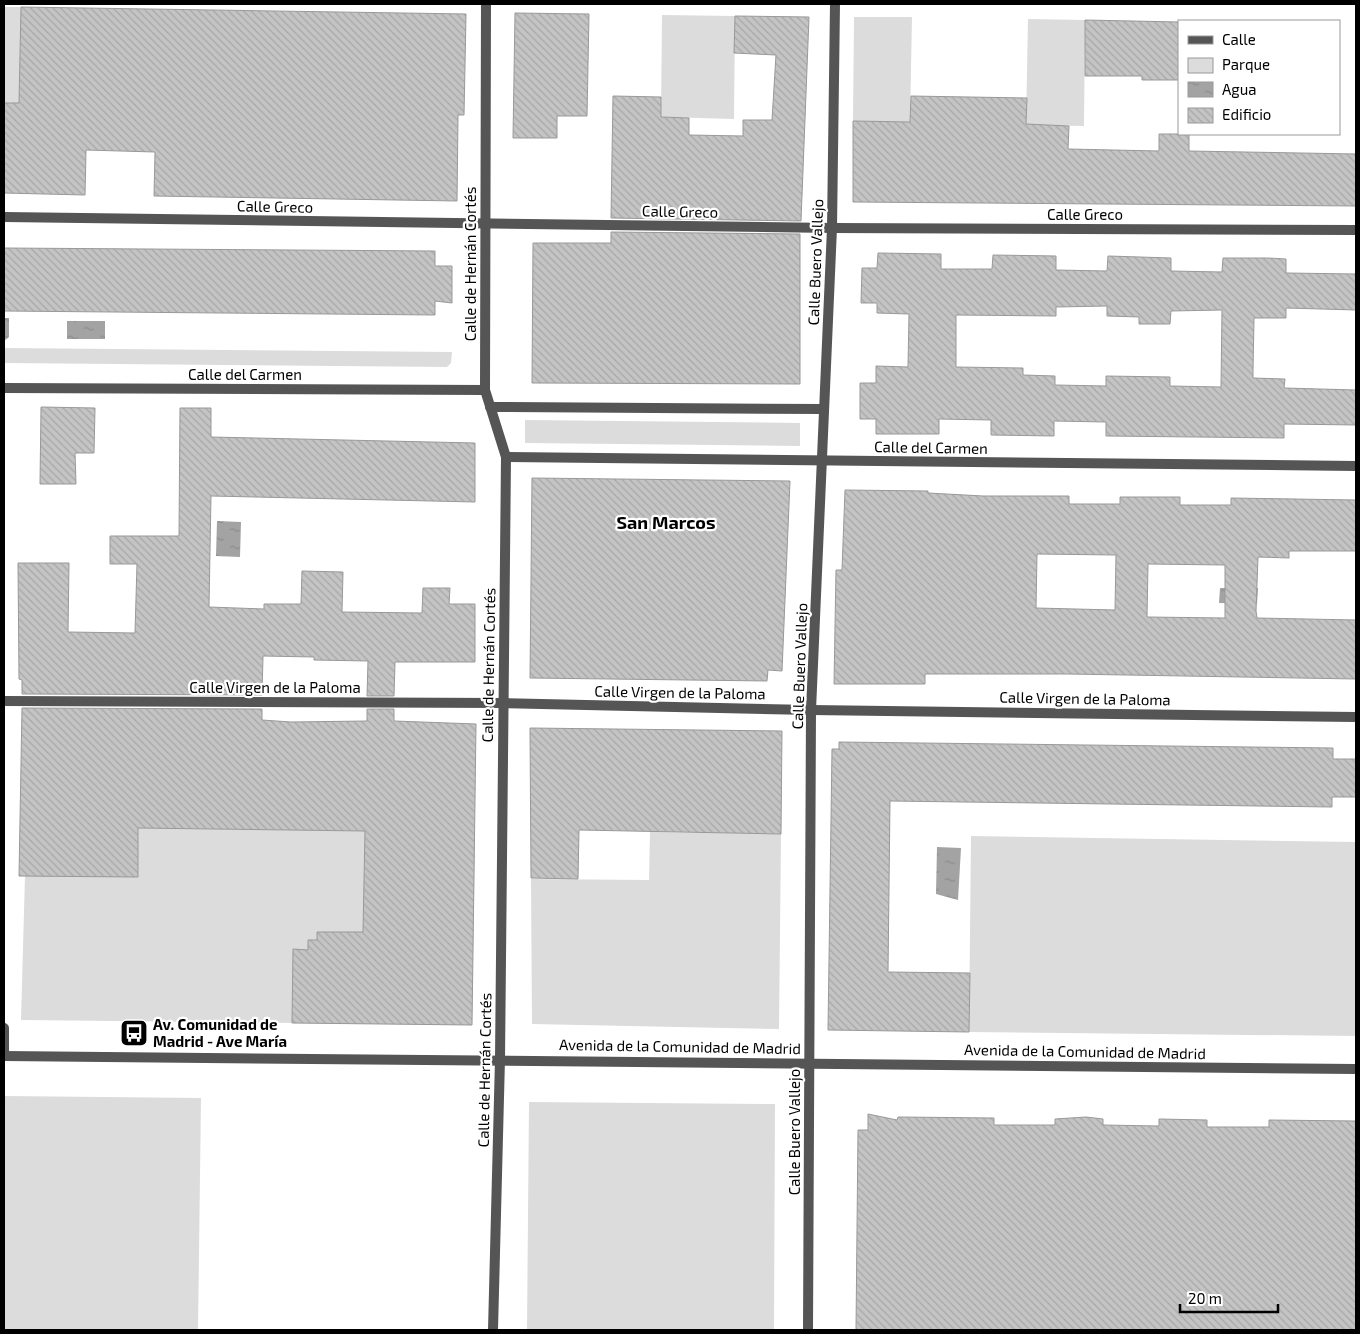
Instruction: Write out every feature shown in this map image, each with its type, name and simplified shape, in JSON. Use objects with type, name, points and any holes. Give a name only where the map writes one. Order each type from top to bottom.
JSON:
[{"type":"street","name":"Calle de Hernán Cortés","points":[[486,4],[485,390],[506,457],[502,703],[500,1059],[493,1330]]},
{"type":"street","name":"Calle Buero Vallejo","points":[[808,1330],[811,710],[832,228],[835,4]]},
{"type":"street","name":"Calle Greco","points":[[4,217],[832,228],[1356,230]]},
{"type":"street","name":"Calle del Carmen","points":[[4,388],[485,390]]},
{"type":"street","points":[[490,407],[824,409]]},
{"type":"street","name":"Calle del Carmen","points":[[506,457],[1356,466]]},
{"type":"street","name":"Calle Virgen de la Paloma","points":[[4,701],[502,703],[811,710],[1356,717]]},
{"type":"street","points":[[4,1028],[4,1056]]},
{"type":"street","name":"Avenida de la Comunidad de Madrid","points":[[4,1056],[500,1059],[1356,1069]]},
{"type":"green space","points":[[4,7],[21,7],[20,103],[4,103]]},
{"type":"green space","points":[[662,15],[735,16],[734,119],[661,117]]},
{"type":"green space","points":[[854,17],[912,17],[910,122],[853,121]]},
{"type":"green space","points":[[1028,19],[1085,20],[1084,126],[1026,125]]},
{"type":"green space","points":[[4,348],[452,352],[451,363],[447,367],[4,363]]},
{"type":"green space","points":[[525,420],[800,423],[800,446],[525,443]]},
{"type":"green space","points":[[138,828],[475,832],[472,1025],[21,1020],[25,876]]},
{"type":"green space","points":[[650,832],[781,834],[779,1029],[532,1024],[531,879],[649,880]]},
{"type":"green space","points":[[971,836],[1356,842],[1356,1036],[969,1032]]},
{"type":"green space","points":[[4,1096],[201,1098],[198,1330],[4,1330]]},
{"type":"green space","points":[[529,1102],[775,1104],[774,1330],[527,1330]]},
{"type":"water","points":[[4,318],[9,318],[9,337],[4,341]]},
{"type":"water","points":[[67,321],[105,321],[105,339],[67,339]]},
{"type":"water","points":[[217,521],[241,522],[240,557],[216,556]]},
{"type":"water","points":[[1220,588],[1258,588],[1257,604],[1219,603]]},
{"type":"water","points":[[937,847],[961,848],[958,900],[936,894]]},
{"type":"building","points":[[21,7],[466,14],[464,115],[458,115],[457,201],[154,196],[155,152],[86,150],[85,195],[4,193],[4,103],[19,103]]},
{"type":"building","points":[[515,13],[589,14],[587,116],[557,116],[557,138],[513,138]]},
{"type":"building","points":[[735,16],[809,17],[801,221],[611,218],[613,96],[661,97],[661,117],[689,118],[689,135],[743,136],[743,120],[772,120],[776,55],[734,53]]},
{"type":"building","points":[[1085,20],[1178,22],[1178,80],[1142,80],[1142,76],[1085,76]]},
{"type":"building","points":[[911,96],[1027,98],[1026,124],[1069,126],[1068,149],[1159,151],[1159,134],[1178,134],[1189,135],[1189,151],[1356,154],[1356,206],[853,202],[853,121],[910,122]]},
{"type":"building","points":[[611,232],[800,234],[800,384],[532,383],[533,243],[611,243]]},
{"type":"building","points":[[4,248],[435,251],[435,266],[452,266],[452,303],[435,301],[435,315],[4,311]]},
{"type":"building","points":[[878,253],[941,254],[941,269],[992,269],[993,255],[1056,256],[1056,270],[1107,271],[1108,256],[1171,258],[1171,271],[1222,272],[1223,258],[1268,258],[1286,259],[1286,273],[1356,274],[1356,310],[1286,308],[1286,318],[1254,318],[1253,378],[1285,379],[1284,388],[1356,390],[1356,425],[1284,424],[1284,438],[1106,436],[1106,422],[1054,421],[1054,436],[991,435],[991,420],[939,419],[939,434],[876,434],[876,419],[860,419],[860,383],[876,383],[876,366],[908,367],[909,314],[877,313],[877,303],[861,303],[862,268],[877,268]],"holes":[[[1107,306],[1107,316],[1139,317],[1139,324],[1170,324],[1171,311],[1222,310],[1221,387],[1170,386],[1170,377],[1106,376],[1106,386],[1055,385],[1055,376],[1023,375],[1023,368],[956,367],[956,315],[1056,316],[1056,307]]]},
{"type":"building","points":[[41,407],[95,408],[94,453],[75,453],[76,484],[40,484]]},
{"type":"building","points":[[180,408],[211,408],[211,437],[475,443],[475,502],[211,496],[209,607],[264,609],[264,604],[301,604],[302,571],[343,572],[342,612],[422,613],[423,588],[450,588],[449,604],[475,604],[475,662],[395,662],[394,696],[367,696],[368,661],[314,660],[314,657],[263,656],[262,695],[22,694],[22,680],[19,679],[18,563],[69,563],[68,632],[135,633],[137,564],[110,564],[110,536],[179,536]]},
{"type":"building","points":[[532,478],[790,481],[782,671],[768,670],[767,681],[530,678]]},
{"type":"building","points":[[845,490],[928,491],[928,493],[983,496],[1069,496],[1069,504],[1120,504],[1120,497],[1180,497],[1180,505],[1231,505],[1231,498],[1356,500],[1356,551],[1289,551],[1289,558],[1258,557],[1256,611],[1257,618],[1356,620],[1356,679],[1068,674],[925,674],[925,684],[834,684],[836,570],[842,570]],"holes":[[[1037,554],[1116,555],[1115,610],[1036,608]],[[1148,564],[1225,565],[1225,618],[1147,617]]]},
{"type":"building","points":[[22,708],[262,709],[262,720],[291,722],[367,721],[367,709],[394,709],[394,721],[476,724],[472,1025],[292,1023],[293,949],[308,950],[308,940],[317,940],[317,932],[363,932],[365,831],[138,828],[138,877],[19,876]]},
{"type":"building","points":[[530,728],[782,731],[781,834],[579,830],[578,879],[531,878]]},
{"type":"building","points":[[839,742],[1333,748],[1333,759],[1356,759],[1356,797],[1332,797],[1332,807],[890,801],[888,972],[970,973],[969,1032],[828,1030],[832,749],[839,749]]},
{"type":"building","points":[[868,1114],[897,1120],[898,1117],[994,1118],[994,1125],[1055,1125],[1055,1119],[1086,1117],[1103,1119],[1103,1125],[1159,1126],[1159,1119],[1207,1120],[1207,1127],[1269,1127],[1269,1120],[1356,1121],[1356,1330],[856,1330],[858,1130],[868,1130]]},
{"type":"place","name":"Av. Comunidad de Madrid - Ave María","points":[[134,1033]]},
{"type":"district","name":"San Marcos","points":[[666,522]]}]
